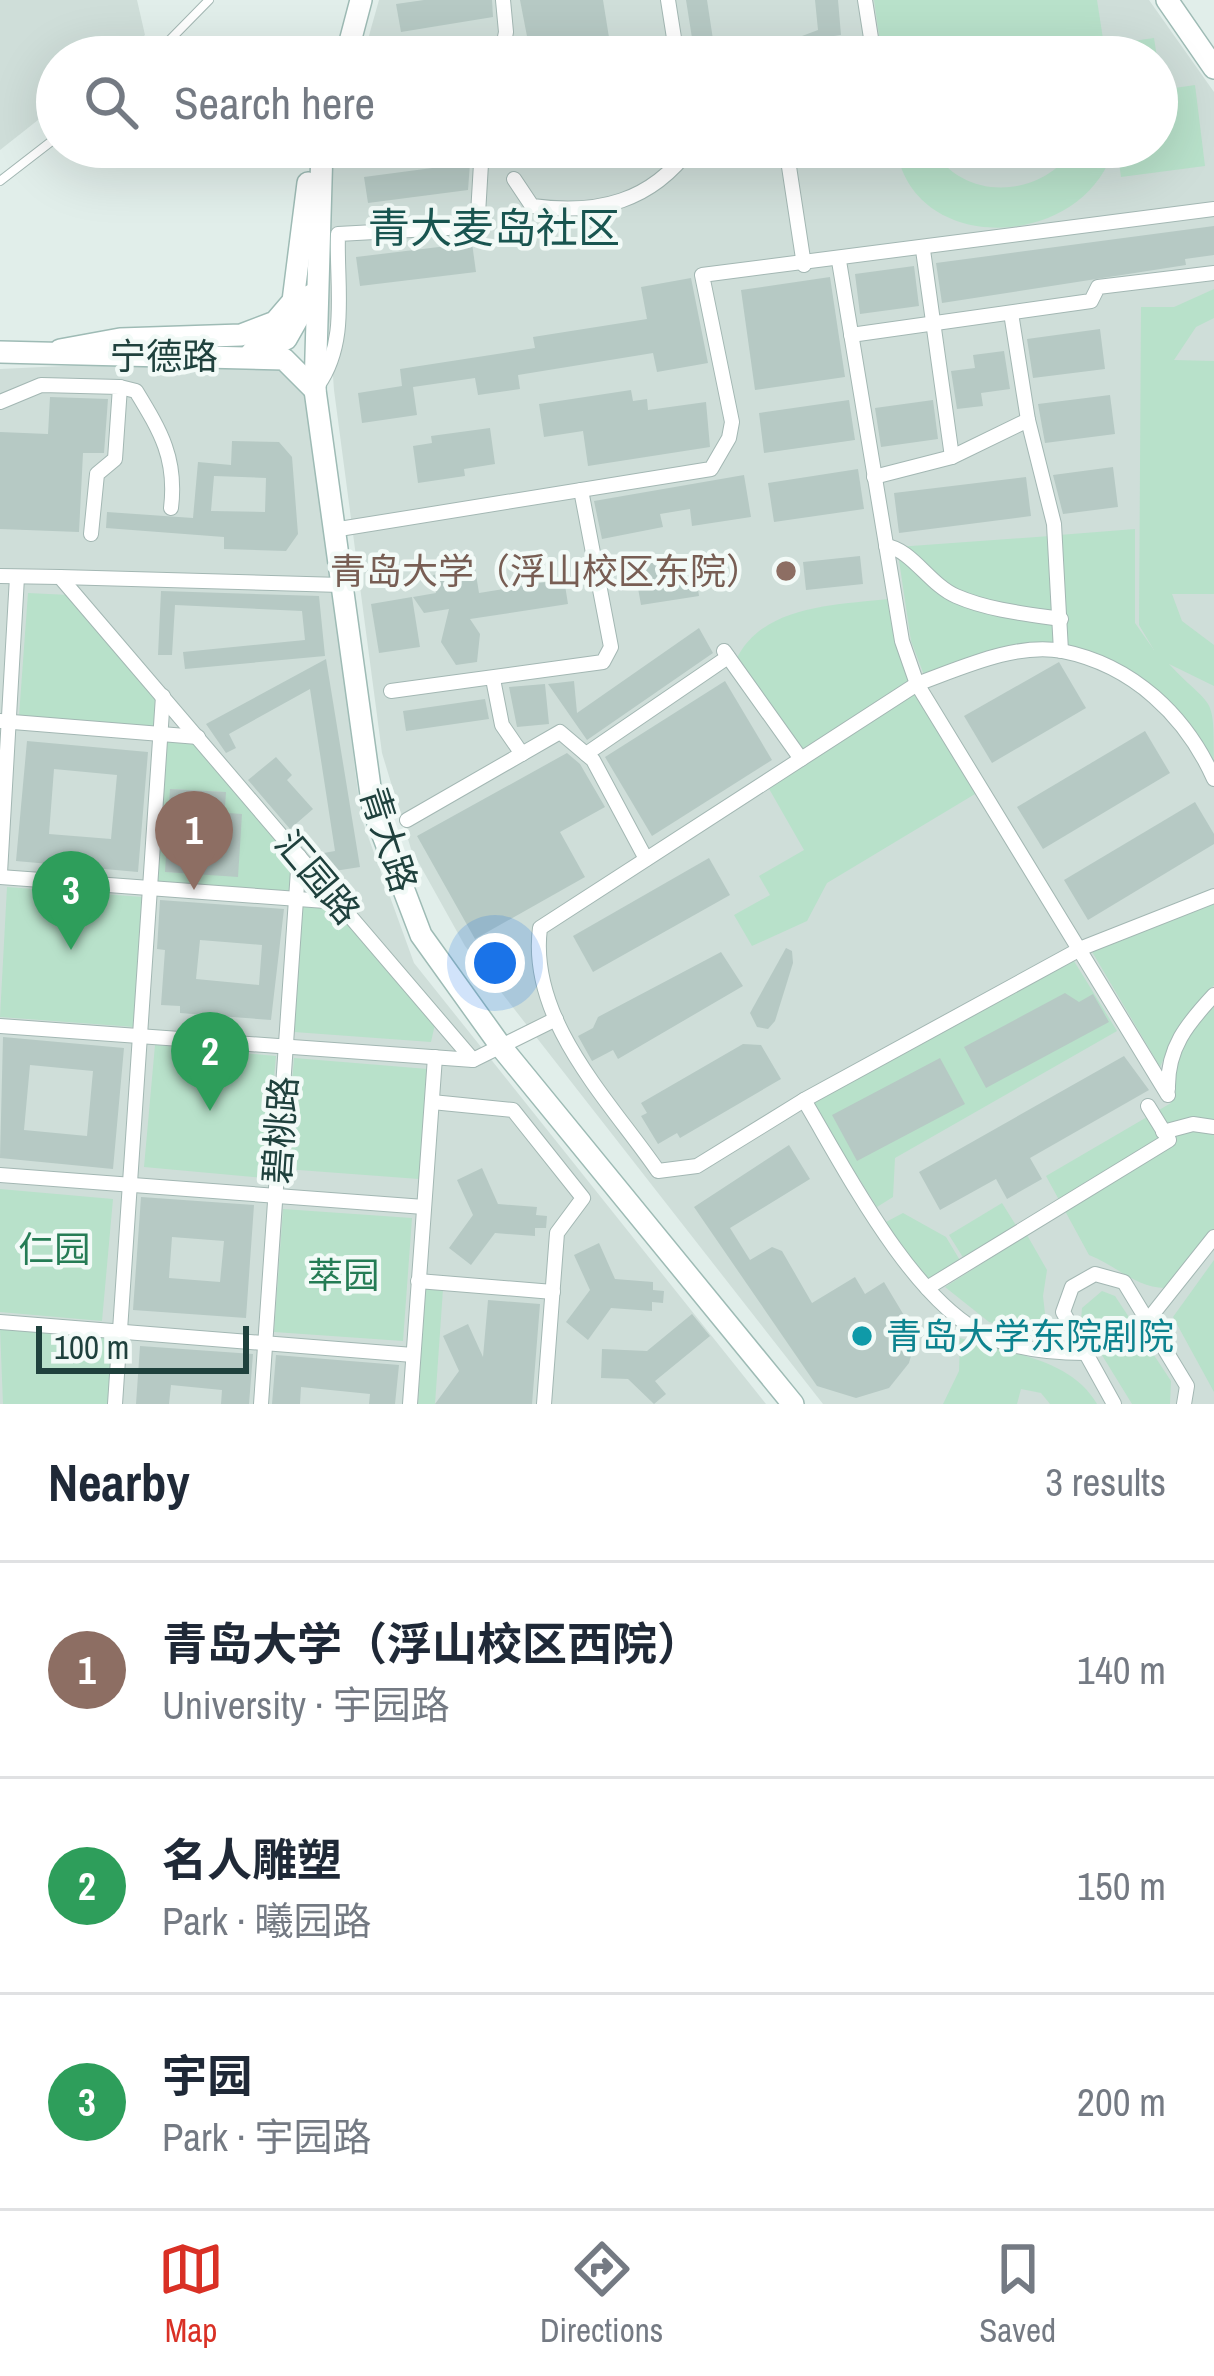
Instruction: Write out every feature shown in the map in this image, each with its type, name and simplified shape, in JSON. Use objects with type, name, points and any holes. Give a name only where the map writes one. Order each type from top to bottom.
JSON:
[{"type":"street","points":[[352,36],[361,0]]},
{"type":"street","points":[[503,0],[505,36]]},
{"type":"street","points":[[668,0],[674,36]]},
{"type":"street","points":[[866,0],[871,36]]},
{"type":"street","points":[[1167,0],[1214,68]]},
{"type":"street","points":[[60,350],[120,339],[241,335],[274,322],[293,301],[301,215],[316,168]]},
{"type":"street","name":"青大路","points":[[320,168],[316,389],[333,530],[373,809],[421,935],[502,1048],[793,1404]]},
{"type":"street","points":[[316,389],[331,367],[338,334],[338,234],[448,228],[478,214],[481,168]]},
{"type":"street","points":[[514,179],[532,206],[584,211],[617,205],[650,189],[676,168]]},
{"type":"street","points":[[789,168],[804,263]]},
{"type":"street","points":[[804,263],[1214,208]]},
{"type":"street","points":[[333,530],[711,469],[729,438],[732,422],[701,275],[1214,208]]},
{"type":"street","points":[[923,250],[952,457]]},
{"type":"street","points":[[839,261],[902,641],[917,684],[1168,1095],[1167,1064],[1183,1028],[1214,995]]},
{"type":"street","points":[[851,335],[1091,301],[1098,287],[1214,273]]},
{"type":"street","points":[[237,356],[286,339],[309,303],[317,277]]},
{"type":"street","points":[[1011,313],[1028,420],[1054,524],[1061,651]]},
{"type":"street","name":"宁德路","points":[[0,352],[60,350],[103,358],[284,358],[316,389]]},
{"type":"street","points":[[0,402],[41,386],[136,391],[168,444],[175,476],[171,508]]},
{"type":"street","points":[[91,534],[97,474],[115,459],[120,387]]},
{"type":"street","points":[[874,477],[952,457],[1028,420]]},
{"type":"street","points":[[391,691],[603,662],[611,646],[581,490]]},
{"type":"street","points":[[886,546],[897,548],[929,581],[957,597],[1061,619]]},
{"type":"street","points":[[0,576],[341,585]]},
{"type":"street","points":[[17,577],[5,721],[0,875],[339,902]]},
{"type":"street","name":"汇园路","points":[[60,577],[473,1060]]},
{"type":"street","points":[[1214,779],[1198,742],[1172,710],[1120,673],[1061,651],[982,661],[917,684],[540,928],[536,962],[556,1019],[658,1171],[697,1166],[803,1100],[1082,948],[1214,896]]},
{"type":"street","points":[[586,754],[725,653],[801,759]]},
{"type":"street","points":[[493,679],[502,725],[522,754]]},
{"type":"street","points":[[115,1404],[163,696]]},
{"type":"street","points":[[5,721],[199,737]]},
{"type":"street","points":[[407,820],[560,732],[586,754],[646,859]]},
{"type":"street","name":"碧桃路","points":[[261,1404],[299,856]]},
{"type":"street","points":[[0,1026],[473,1060],[556,1019]]},
{"type":"street","points":[[410,1404],[435,1058]]},
{"type":"street","points":[[803,1100],[873,1217],[927,1288],[983,1335],[1051,1353],[1085,1353]]},
{"type":"street","points":[[432,1102],[513,1110],[583,1198],[557,1233],[544,1404]]},
{"type":"street","points":[[927,1288],[1169,1140],[1148,1106]]},
{"type":"street","points":[[1163,1132],[1193,1124],[1214,1127]]},
{"type":"street","points":[[0,1174],[424,1207]]},
{"type":"street","points":[[1148,1320],[1214,1239]]},
{"type":"street","points":[[1114,1404],[1063,1312],[1072,1287],[1095,1274],[1124,1282],[1187,1386],[1184,1404]]},
{"type":"street","points":[[418,1281],[553,1292]]},
{"type":"street","points":[[0,1323],[412,1355]]},
{"type":"lane","points":[[174,36],[209,0]]},
{"type":"lane","points":[[0,182],[36,153]]},
{"type":"shaded area","points":[[0,0],[137,0],[144,36],[36,36],[36,122],[0,150]]},
{"type":"shaded area","name":"青岛大学（浮山校区东院）","points":[[379,0],[1149,0],[1174,36],[369,36]]},
{"type":"shaded area","name":"青岛大学（浮山校区东院）","points":[[1178,41],[1214,92],[1214,1404],[823,1404],[465,946],[411,849],[382,753],[334,390],[321,208],[332,168],[1178,168]]},
{"type":"shaded area","points":[[192,360],[282,365],[308,390],[361,817],[414,963],[766,1404],[0,1404],[0,369]]},
{"type":"green space","points":[[874,0],[1097,0],[1103,36],[879,36]]},
{"type":"green space","points":[[1195,85],[1205,166],[1121,177],[1120,168],[1178,168],[1178,88]]},
{"type":"green space","points":[[904,168],[949,168],[962,178],[1003,188],[1023,185],[1055,168],[1104,168],[1097,181],[1070,206],[1037,222],[1000,228],[965,223],[933,209],[909,183]]},
{"type":"green space","points":[[1214,289],[1214,318],[1196,327],[1174,360],[1214,361],[1214,594],[1172,594],[1182,621],[1214,645],[1214,686],[1169,664],[1203,697],[1212,713],[1214,766],[1188,723],[1153,691],[1065,647],[1059,535],[1135,529],[1135,623],[1154,650],[1139,625],[1141,307],[1174,307]]},
{"type":"green space","points":[[1050,536],[1055,646],[924,675],[911,641],[897,547]]},
{"type":"green space","points":[[28,593],[69,595],[155,697],[154,728],[19,716]]},
{"type":"green space","points":[[889,599],[911,681],[802,752],[736,660],[763,628],[782,618],[824,606]]},
{"type":"green space","points":[[916,690],[980,791],[827,883],[807,921],[752,946],[734,915],[770,895],[759,876],[804,850],[768,787]]},
{"type":"green space","points":[[164,739],[196,742],[294,857],[292,895],[155,884]],"holes":[[[171,789],[225,792],[224,807],[186,805],[184,850],[226,852],[228,814],[238,876],[166,872]]]},
{"type":"green space","points":[[7,887],[143,897],[134,1027],[0,1017]]},
{"type":"green space","points":[[1214,902],[1214,985],[1178,1027],[1160,1067],[1091,950]]},
{"type":"green space","points":[[303,906],[336,907],[435,1024],[431,1042],[294,1032]]},
{"type":"green space","points":[[1074,961],[1117,1031],[895,1158],[893,1197],[877,1207],[811,1103]]},
{"type":"green space","points":[[1214,1003],[1214,1229],[1165,1288],[1155,1287],[1089,1255],[1046,1176],[1171,1103],[1181,1048]]},
{"type":"green space","points":[[155,1045],[276,1056],[265,1178],[144,1167]]},
{"type":"green space","points":[[294,1058],[428,1069],[419,1179],[285,1169]]},
{"type":"green space","name":"仁园","points":[[0,1189],[113,1199],[102,1321],[0,1312]]},
{"type":"green space","points":[[1002,1203],[1017,1227],[964,1259],[949,1235]]},
{"type":"green space","name":"萃园","points":[[283,1209],[412,1218],[403,1341],[274,1332]]},
{"type":"green space","points":[[903,1213],[946,1237],[961,1262],[928,1282],[884,1223]]},
{"type":"green space","points":[[1027,1235],[1047,1270],[1043,1296],[1048,1340],[989,1322],[945,1287]]},
{"type":"green space","points":[[1214,1260],[1214,1392],[1173,1317]]},
{"type":"green space","points":[[425,1288],[443,1289],[435,1404],[418,1404]]},
{"type":"green space","points":[[1102,1291],[1115,1296],[1171,1381],[1170,1404],[1132,1404],[1081,1321],[1082,1308]]},
{"type":"green space","points":[[0,1328],[116,1337],[110,1404],[3,1404]]},
{"type":"green space","points":[[960,1338],[1055,1367],[1086,1389],[1097,1404],[1050,1404],[1041,1393],[1021,1389],[1017,1404],[943,1404],[959,1371]]},
{"type":"building","points":[[492,0],[493,17],[401,32],[396,4]]},
{"type":"building","points":[[520,0],[603,0],[609,36],[527,36]]},
{"type":"building","points":[[686,0],[707,0],[712,36],[692,36]]},
{"type":"building","points":[[815,0],[838,0],[841,35],[802,36],[818,30]]},
{"type":"building","points":[[470,168],[468,190],[368,203],[364,177]]},
{"type":"building","points":[[1214,226],[1214,255],[1185,259],[1186,265],[942,303],[936,263]]},
{"type":"building","points":[[472,243],[476,272],[360,286],[356,257]]},
{"type":"building","points":[[914,266],[919,306],[860,314],[855,274]]},
{"type":"building","points":[[830,277],[845,377],[755,390],[741,290]]},
{"type":"building","points":[[691,278],[708,363],[657,372],[653,353],[518,375],[520,389],[478,395],[475,378],[413,387],[417,415],[362,423],[358,393],[402,386],[400,369],[535,348],[533,337],[647,319],[641,287]]},
{"type":"building","points":[[1100,329],[1105,369],[1033,378],[1027,339]]},
{"type":"building","points":[[1004,351],[1010,389],[981,393],[983,406],[957,409],[951,371],[975,368],[973,355]]},
{"type":"building","points":[[631,390],[633,401],[647,399],[648,410],[706,402],[710,447],[588,466],[583,431],[544,437],[539,404]]},
{"type":"building","points":[[1110,395],[1115,434],[1045,443],[1038,404]]},
{"type":"building","points":[[50,397],[108,399],[104,453],[83,453],[79,532],[0,529],[0,432],[48,434]]},
{"type":"building","points":[[849,400],[855,440],[764,453],[759,413]]},
{"type":"building","points":[[933,400],[938,439],[881,447],[875,408]]},
{"type":"building","points":[[490,428],[495,464],[464,469],[465,476],[418,483],[413,446],[432,443],[431,436]]},
{"type":"building","points":[[232,441],[279,442],[292,457],[298,534],[286,551],[224,549],[224,537],[106,528],[107,512],[193,518],[198,462],[231,465]],"holes":[[[214,476],[266,478],[265,512],[211,511]]]},
{"type":"building","points":[[1113,467],[1118,507],[1063,514],[1053,475]]},
{"type":"building","points":[[858,469],[864,509],[774,522],[768,483]]},
{"type":"building","points":[[744,475],[751,517],[692,526],[690,509],[660,514],[663,527],[602,539],[594,501]]},
{"type":"building","points":[[1026,477],[1031,516],[899,533],[894,493]]},
{"type":"building","points":[[693,554],[699,596],[641,605],[638,588],[622,591],[618,566]]},
{"type":"building","points":[[860,556],[863,584],[806,590],[803,562]]},
{"type":"building","points":[[475,568],[479,593],[564,579],[568,604],[470,619],[480,634],[477,662],[456,665],[441,642],[449,609],[424,613],[413,597],[436,593],[433,575]]},
{"type":"building","points":[[161,591],[319,596],[325,656],[185,669],[183,652],[305,640],[302,611],[175,605],[172,655],[158,655]]},
{"type":"building","points":[[412,597],[420,647],[379,653],[371,604]]},
{"type":"building","points":[[699,628],[713,653],[587,740],[548,684],[574,681],[577,713]]},
{"type":"building","points":[[326,659],[360,867],[328,872],[324,853],[335,851],[310,689],[229,734],[236,748],[226,753],[206,724]]},
{"type":"building","points":[[1059,662],[1086,708],[992,763],[964,716]]},
{"type":"building","points":[[725,681],[772,760],[652,836],[605,757]]},
{"type":"building","points":[[545,684],[549,724],[517,727],[509,687]]},
{"type":"building","points":[[485,699],[489,719],[406,731],[403,711]]},
{"type":"building","points":[[1145,731],[1170,773],[1043,849],[1017,807]]},
{"type":"building","points":[[27,741],[148,752],[138,872],[16,861]],"holes":[[[54,769],[117,775],[111,839],[49,834]]]},
{"type":"building","points":[[567,753],[580,764],[605,807],[560,832],[585,877],[475,939],[417,836]]},
{"type":"building","points":[[276,757],[292,775],[287,780],[313,809],[290,829],[248,780]]},
{"type":"building","points":[[170,789],[226,792],[225,807],[186,805],[184,850],[226,852],[228,813],[242,814],[238,877],[165,872]]},
{"type":"building","points":[[1195,802],[1214,834],[1214,844],[1088,920],[1064,880]]},
{"type":"building","points":[[709,858],[730,895],[593,972],[573,936]]},
{"type":"building","points":[[160,900],[284,909],[271,1020],[180,1013],[180,1006],[161,1005],[165,950],[157,949]],"holes":[[[200,940],[262,945],[259,985],[196,979]]]},
{"type":"building","points":[[786,948],[792,951],[793,963],[775,1021],[768,1029],[757,1027],[750,1013]]},
{"type":"building","points":[[721,952],[743,986],[618,1059],[613,1050],[592,1061],[578,1036],[593,1028],[598,1017]]},
{"type":"building","points":[[1065,993],[1079,1002],[1093,994],[1109,1022],[986,1088],[964,1047]]},
{"type":"building","points":[[3,1037],[124,1048],[113,1169],[0,1158]],"holes":[[[30,1065],[93,1071],[87,1136],[24,1130]]]},
{"type":"building","points":[[743,1044],[761,1045],[781,1079],[680,1138],[677,1133],[658,1144],[641,1116],[647,1113],[641,1103]]},
{"type":"building","points":[[1124,1056],[1149,1090],[1030,1158],[1042,1179],[1007,1199],[996,1179],[940,1210],[919,1172]]},
{"type":"building","points":[[940,1058],[965,1104],[857,1161],[832,1115]]},
{"type":"building","points":[[789,1145],[810,1179],[730,1228],[750,1260],[772,1247],[782,1251],[812,1303],[855,1277],[865,1294],[884,1282],[911,1327],[914,1345],[909,1363],[889,1388],[856,1398],[817,1386],[694,1207]]},
{"type":"building","points":[[482,1168],[498,1204],[537,1207],[536,1215],[547,1216],[546,1228],[535,1228],[535,1236],[495,1233],[471,1265],[449,1248],[473,1215],[457,1180]]},
{"type":"building","points":[[141,1197],[254,1205],[246,1318],[133,1310]],"holes":[[[172,1237],[224,1241],[220,1282],[169,1278]]]},
{"type":"building","points":[[599,1243],[615,1279],[653,1282],[653,1290],[664,1291],[663,1303],[652,1302],[652,1311],[611,1308],[588,1340],[566,1322],[590,1290],[574,1255]]},
{"type":"building","points":[[488,1300],[540,1304],[532,1404],[435,1404],[459,1371],[443,1336],[468,1324],[483,1357]]},
{"type":"building","points":[[692,1314],[710,1336],[655,1381],[666,1394],[654,1404],[628,1379],[601,1378],[602,1349],[647,1351]]},
{"type":"building","points":[[140,1346],[253,1354],[249,1404],[221,1404],[222,1390],[171,1385],[169,1404],[136,1404]]},
{"type":"building","points":[[276,1355],[399,1365],[395,1404],[369,1404],[370,1394],[301,1387],[300,1404],[272,1404]]},
{"type":"place","name":"青岛大学（浮山校区东院）","points":[[786,571]]},
{"type":"place","name":"青岛大学（浮山校区西院）","points":[[194,890]]},
{"type":"place","name":"宇园","points":[[71,950]]},
{"type":"place","name":"名人雕塑","points":[[210,1111]]},
{"type":"place","name":"青岛大学东院剧院","points":[[862,1336]]},
{"type":"district","name":"青大麦岛社区","points":[[494,228]]}]
